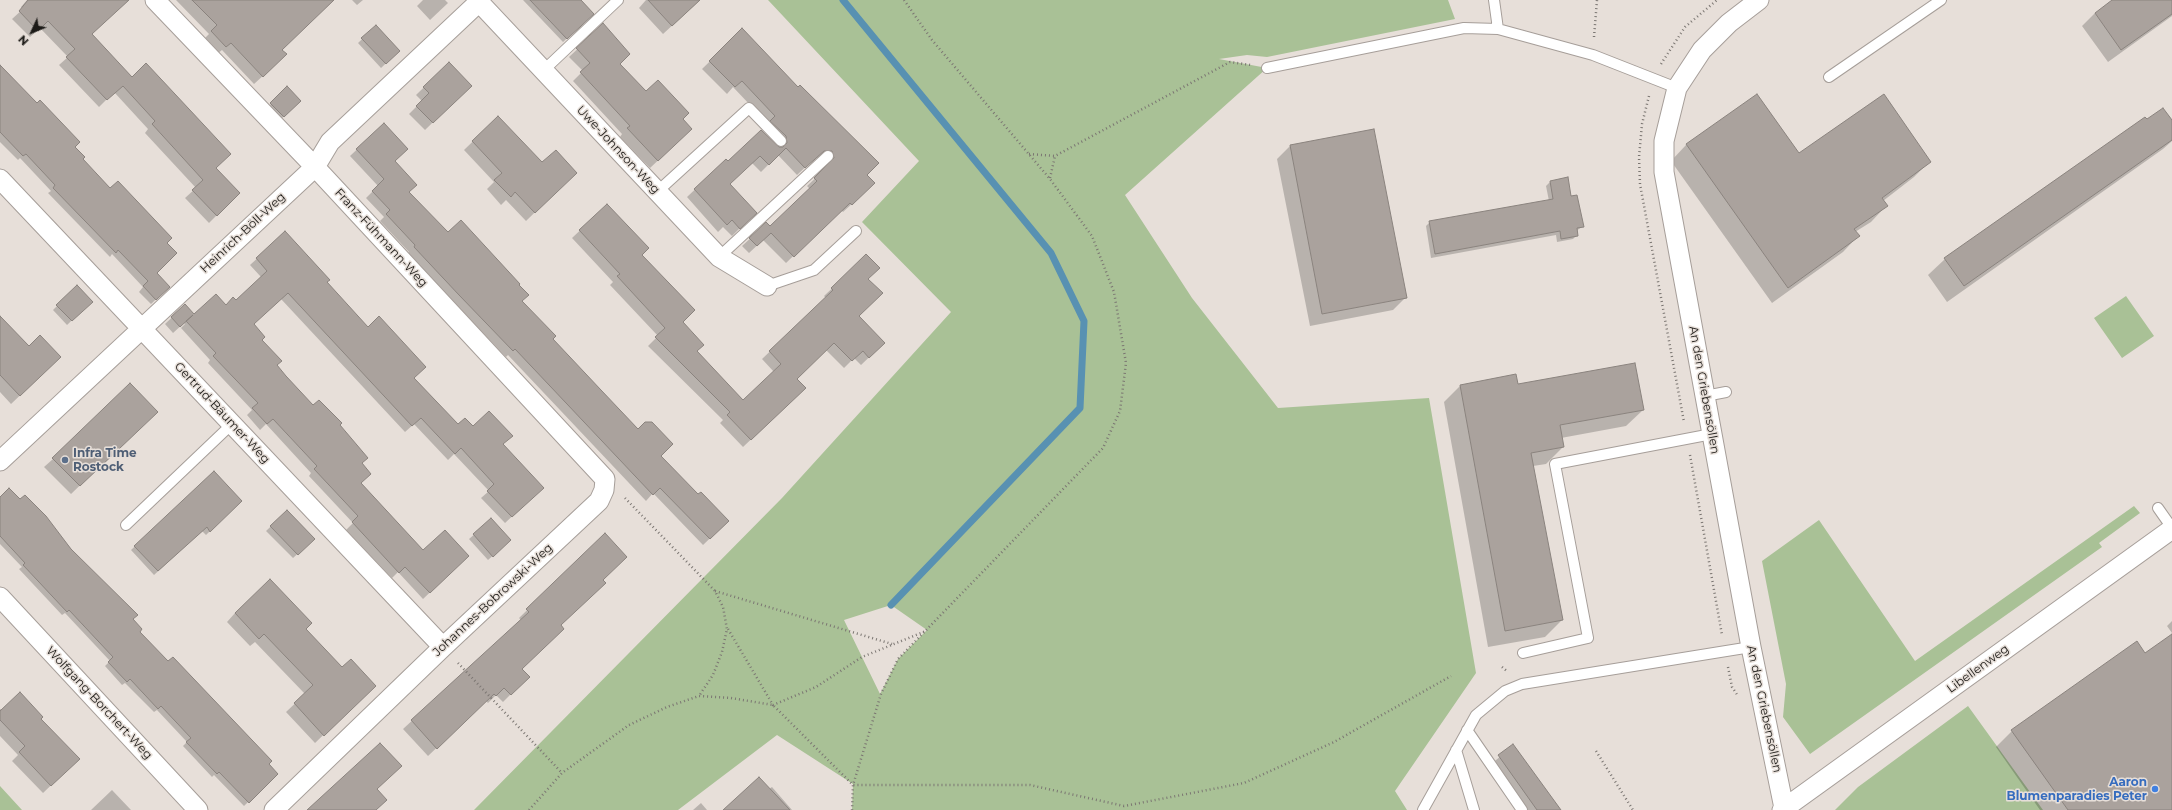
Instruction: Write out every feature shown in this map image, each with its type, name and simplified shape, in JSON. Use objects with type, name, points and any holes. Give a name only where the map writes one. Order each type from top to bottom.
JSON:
[{"type":"street","name":"Franz-Fühmann-Weg","points":[[155,0],[315,167],[605,479]]},
{"type":"street","name":"An den Griebensöllen","points":[[1759,0],[1729,23],[1702,50],[1677,88],[1664,141],[1664,172],[1751,647],[1783,809]]},
{"type":"street","name":"Heinrich-Böll-Weg","points":[[0,461],[315,167],[330,142],[480,1]]},
{"type":"street","name":"Uwe-Johnson-Weg","points":[[480,1],[719,257],[767,286]]},
{"type":"street","name":"Gertrud-Bäumer-Weg","points":[[0,179],[443,647]]},
{"type":"street","name":"Johannes-Bobrowski-Weg","points":[[274,810],[443,647],[599,501],[604,490],[605,479]]},
{"type":"street","name":"Libellenweg","points":[[1783,809],[2172,529]]},
{"type":"street","name":"Wolfgang-Borchert-Weg","points":[[0,596],[198,810]]},
{"type":"lane","points":[[544,70],[618,0]]},
{"type":"lane","points":[[1494,0],[1498,29]]},
{"type":"lane","points":[[1829,77],[1941,0]]},
{"type":"lane","points":[[1267,68],[1464,28],[1498,29],[1593,55],[1677,88]]},
{"type":"lane","points":[[658,191],[750,108],[781,141]]},
{"type":"lane","points":[[719,257],[828,156]]},
{"type":"lane","points":[[767,286],[814,270],[856,231]]},
{"type":"lane","points":[[1705,396],[1726,392]]},
{"type":"lane","points":[[126,525],[232,424]]},
{"type":"lane","points":[[1523,653],[1588,638],[1555,464],[1712,434]]},
{"type":"lane","points":[[2158,508],[2172,529]]},
{"type":"lane","points":[[1423,810],[1476,715],[1505,691],[1522,684],[1751,647]]},
{"type":"lane","points":[[1467,730],[1522,810]]},
{"type":"lane","points":[[1456,750],[1474,810]]},
{"type":"path","points":[[852,810],[853,784],[880,694],[898,659],[1103,448],[1120,411],[1126,363],[1114,292],[1092,236],[1050,179],[932,40],[904,0]]},
{"type":"path","points":[[1593,55],[1597,0]]},
{"type":"path","points":[[1029,154],[1055,156],[1230,62],[1267,68]]},
{"type":"path","points":[[1050,179],[1055,156]]},
{"type":"path","points":[[605,479],[715,591],[723,607],[727,629],[773,705],[853,784],[1030,785],[1124,806],[1244,783],[1334,742],[1451,676]]},
{"type":"path","points":[[715,591],[893,644]]},
{"type":"path","points":[[699,696],[713,675],[722,652],[727,629]]},
{"type":"path","points":[[529,810],[562,773],[630,725],[667,707],[699,696],[731,698],[773,705],[816,687],[862,656],[927,630]]},
{"type":"path","points":[[443,647],[562,773]]},
{"type":"path","points":[[1596,751],[1633,810]]},
{"type":"green space","points":[[768,0],[1448,0],[1455,19],[1267,57],[1247,55],[1219,59],[1267,68],[1125,195],[1192,298],[1278,408],[1429,398],[1476,673],[1395,791],[1407,810],[852,810],[853,784],[777,735],[678,810],[474,810],[782,498],[951,312],[862,222],[919,161]],"holes":[[[891,605],[927,630],[898,659],[880,694],[844,620]]]},
{"type":"green space","points":[[2126,296],[2154,336],[2122,358],[2094,318]]},
{"type":"green space","points":[[2134,506],[2140,513],[2099,543],[2102,547],[1810,754],[1783,717],[1786,684],[1762,561],[1819,520],[1915,661]]},
{"type":"green space","points":[[1968,706],[2043,810],[1835,810],[1858,787]]},
{"type":"green space","points":[[0,786],[22,810],[0,810]]},
{"type":"building","points":[[28,0],[129,0],[92,34],[132,77],[146,63],[231,154],[216,168],[240,193],[217,216],[192,190],[203,180],[152,124],[155,121],[123,86],[107,100],[66,57],[75,49],[48,21],[38,31],[19,11]]},
{"type":"building","points":[[192,0],[334,0],[282,50],[287,54],[263,77],[231,43],[226,47],[211,31],[217,25]]},
{"type":"building","points":[[530,0],[581,0],[594,14],[567,39]]},
{"type":"building","points":[[648,0],[700,0],[672,26]]},
{"type":"building","points":[[2112,0],[2172,0],[2172,14],[2121,50],[2095,13]]},
{"type":"building","points":[[603,23],[630,54],[620,64],[646,91],[658,80],[689,113],[683,119],[692,129],[658,161],[627,128],[630,126],[580,72],[590,63],[576,48]]},
{"type":"building","points":[[376,25],[400,51],[386,64],[361,38]]},
{"type":"building","points":[[742,28],[798,87],[800,85],[879,163],[867,175],[875,183],[852,205],[850,203],[794,257],[771,233],[757,246],[749,238],[766,222],[770,226],[817,181],[814,178],[834,158],[832,151],[824,151],[805,168],[786,148],[769,165],[760,156],[730,184],[757,213],[740,229],[732,220],[727,225],[694,189],[726,159],[728,161],[761,130],[779,147],[783,147],[787,143],[786,136],[770,121],[775,116],[742,81],[735,87],[709,61]]},
{"type":"building","points":[[449,62],[472,86],[433,123],[416,106],[429,93],[423,87]]},
{"type":"building","points":[[0,65],[37,103],[40,100],[80,142],[75,147],[85,157],[83,159],[110,188],[118,181],[172,238],[167,243],[177,253],[157,273],[170,287],[156,300],[143,286],[148,281],[118,250],[116,253],[53,188],[55,185],[26,154],[23,156],[0,132]]},
{"type":"building","points":[[287,86],[301,101],[284,117],[270,103]]},
{"type":"building","points":[[1757,94],[1799,153],[1884,94],[1931,162],[1882,198],[1888,206],[1854,229],[1860,236],[1788,288],[1686,144]]},
{"type":"building","points":[[2163,108],[2172,120],[2172,140],[1964,286],[1944,258],[2145,117],[2147,119]]},
{"type":"building","points":[[498,116],[542,162],[556,150],[577,173],[535,213],[515,192],[511,197],[494,180],[502,173],[472,141]]},
{"type":"building","points":[[384,123],[408,149],[395,161],[417,185],[409,192],[448,232],[461,220],[520,284],[519,285],[529,295],[522,301],[556,336],[553,339],[601,390],[638,429],[645,422],[652,422],[673,444],[661,456],[698,494],[701,492],[729,521],[710,539],[660,488],[653,495],[515,349],[513,351],[459,295],[414,247],[415,245],[386,214],[390,210],[372,191],[384,179],[356,149]]},
{"type":"building","points":[[1374,129],[1407,298],[1322,314],[1290,145]]},
{"type":"building","points":[[1568,177],[1571,196],[1577,195],[1584,227],[1577,228],[1578,236],[1561,239],[1560,231],[1435,254],[1429,221],[1553,199],[1550,181]]},
{"type":"building","points":[[607,204],[649,248],[642,255],[695,310],[683,322],[704,345],[697,351],[743,400],[781,364],[769,351],[833,290],[831,288],[866,254],[880,268],[868,279],[883,293],[859,316],[885,343],[869,358],[863,351],[852,361],[834,343],[797,379],[806,388],[751,440],[727,415],[730,412],[655,337],[665,328],[617,276],[620,274],[579,230]]},
{"type":"building","points":[[285,231],[330,280],[327,282],[368,327],[379,316],[426,367],[414,378],[458,424],[465,418],[473,426],[489,411],[513,436],[503,444],[544,488],[512,517],[487,491],[494,484],[461,448],[455,454],[421,418],[412,426],[288,293],[254,324],[265,337],[262,340],[282,361],[277,365],[286,376],[313,405],[319,400],[342,423],[340,425],[368,458],[362,463],[371,474],[361,483],[423,550],[445,530],[469,556],[430,593],[405,567],[399,573],[352,522],[358,516],[314,469],[317,466],[273,419],[267,424],[252,408],[258,403],[213,356],[216,353],[186,321],[180,327],[171,317],[185,304],[194,314],[216,294],[226,305],[233,297],[236,300],[267,271],[256,258]]},
{"type":"building","points":[[77,285],[93,302],[72,321],[56,305]]},
{"type":"building","points":[[0,316],[29,346],[40,335],[61,357],[20,396],[0,375]]},
{"type":"building","points":[[1635,363],[1644,410],[1560,425],[1564,447],[1531,453],[1563,620],[1505,631],[1460,385],[1516,374],[1518,384]]},
{"type":"building","points":[[130,383],[158,412],[80,486],[52,458]]},
{"type":"building","points":[[214,471],[242,501],[210,532],[207,527],[158,571],[134,546]]},
{"type":"building","points":[[9,488],[20,499],[25,495],[46,516],[71,549],[138,615],[133,619],[142,629],[140,632],[168,661],[173,657],[272,761],[269,764],[278,774],[249,803],[219,772],[217,774],[186,742],[191,738],[161,706],[158,709],[130,679],[127,682],[108,662],[113,657],[69,610],[67,612],[23,565],[25,563],[0,536],[0,497]]},
{"type":"building","points":[[287,510],[315,539],[298,555],[270,526]]},
{"type":"building","points":[[491,518],[511,540],[493,557],[473,534]]},
{"type":"building","points":[[605,533],[627,557],[603,580],[606,583],[561,625],[564,629],[522,669],[530,677],[511,695],[504,688],[496,696],[494,694],[437,749],[411,720],[529,612],[526,609]]},
{"type":"building","points":[[270,579],[312,623],[306,629],[342,667],[351,659],[376,686],[324,736],[294,703],[313,685],[264,634],[259,639],[235,613]]},
{"type":"building","points":[[2172,634],[2172,810],[2068,810],[2011,730],[2137,641],[2145,653]]},
{"type":"building","points":[[20,692],[43,717],[41,719],[80,759],[51,786],[19,752],[25,746],[0,720],[0,711]]},
{"type":"building","points":[[380,743],[402,766],[377,789],[387,800],[376,810],[307,810]]},
{"type":"building","points":[[1513,744],[1561,810],[1537,810],[1498,755]]},
{"type":"building","points":[[759,777],[790,810],[723,810]]},
{"type":"waterway","points":[[843,0],[1051,253],[1084,321],[1080,408],[891,605]]},
{"type":"place","name":"Infra Time Rostock","points":[[65,460]]},
{"type":"place","name":"Aaron Blumenparadies Peter","points":[[2155,789]]}]
